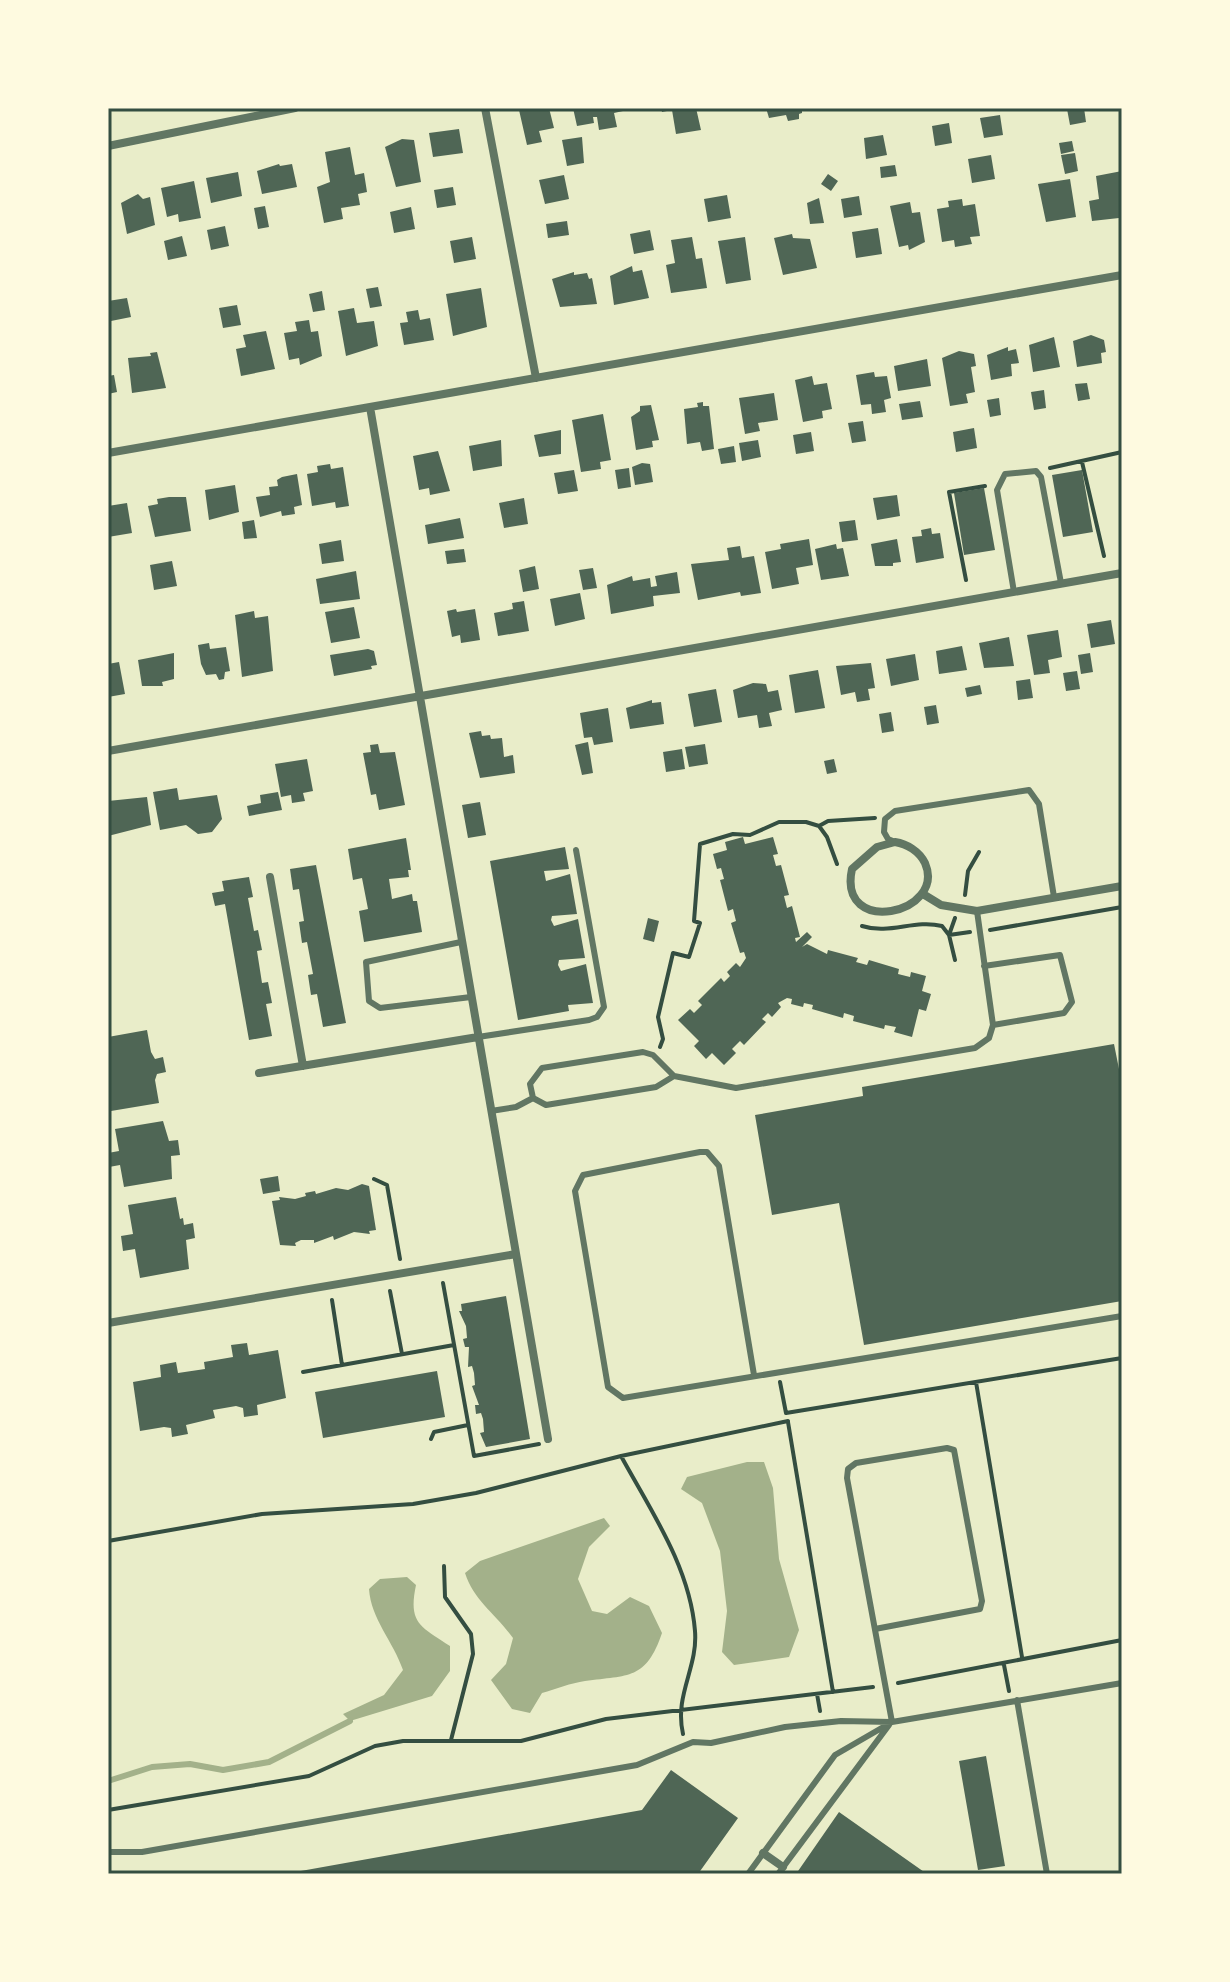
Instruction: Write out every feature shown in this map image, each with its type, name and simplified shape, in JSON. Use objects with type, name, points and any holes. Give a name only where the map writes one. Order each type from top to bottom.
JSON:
[{"type":"street","points":[[108,146],[295,108]]},
{"type":"street","points":[[485,108],[536,378]]},
{"type":"street","points":[[108,453],[1122,275]]},
{"type":"street","points":[[370,407],[548,1439]]},
{"type":"street","points":[[108,751],[1122,573]]},
{"type":"street","points":[[895,842],[912,848],[924,862],[927,883],[923,894],[903,908],[883,913],[864,908],[856,900],[850,881],[852,869],[877,847],[895,842]]},
{"type":"street","points":[[270,877],[303,1066]]},
{"type":"street","points":[[923,894],[941,905],[977,911],[1122,887]]},
{"type":"street","points":[[259,1073],[478,1037]]},
{"type":"street","points":[[108,1323],[516,1254]]},
{"type":"street","points":[[763,1853],[780,1871]]},
{"type":"lane","points":[[1014,592],[997,484],[1005,474],[1036,471],[1041,477],[1061,583]]},
{"type":"lane","points":[[895,842],[884,832],[885,819],[895,811],[1029,790],[1039,804],[1054,897]]},
{"type":"lane","points":[[478,1037],[589,1020],[597,1017],[604,1007],[576,850]]},
{"type":"lane","points":[[674,1076],[656,1087],[546,1105],[533,1098],[530,1084],[542,1068],[643,1052],[653,1055],[674,1076],[736,1088],[975,1048],[989,1038],[993,1025],[977,911]]},
{"type":"lane","points":[[461,942],[366,962],[369,1001],[380,1008],[471,997]]},
{"type":"lane","points":[[984,966],[1060,955],[1072,1002],[1064,1013],[993,1025]]},
{"type":"lane","points":[[491,1111],[516,1107],[533,1098]]},
{"type":"lane","points":[[754,1375],[719,1166],[714,1158],[700,1152],[583,1175],[575,1191],[611,1393],[623,1398],[1122,1316]]},
{"type":"lane","points":[[780,1871],[892,1722],[875,1629],[848,1469],[856,1463],[947,1448],[954,1450],[982,1601],[980,1609],[875,1629]]},
{"type":"lane","points":[[108,1852],[142,1852],[637,1765],[685,1744],[711,1743],[785,1727],[841,1721],[892,1722],[1122,1683]]},
{"type":"lane","points":[[1014,1701],[1047,1874]]},
{"type":"lane","points":[[748,1874],[835,1755],[892,1722]]},
{"type":"path","points":[[1036,471],[1122,452]]},
{"type":"path","points":[[1082,462],[1104,556]]},
{"type":"path","points":[[966,580],[949,492],[987,486],[990,500]]},
{"type":"path","points":[[653,1055],[662,1046],[658,1017],[673,953],[689,957],[700,923],[694,921],[700,844],[733,834],[750,835],[779,822],[819,826],[828,821],[864,816],[885,819]]},
{"type":"path","points":[[819,826],[837,864]]},
{"type":"path","points":[[862,926],[890,931],[917,923],[942,926],[949,935],[955,960]]},
{"type":"path","points":[[374,1179],[387,1185],[400,1259]]},
{"type":"path","points":[[443,1283],[474,1456],[535,1446]]},
{"type":"path","points":[[390,1291],[402,1354]]},
{"type":"path","points":[[332,1300],[342,1365]]},
{"type":"path","points":[[303,1372],[454,1345]]},
{"type":"path","points":[[786,1413],[1122,1358]]},
{"type":"path","points":[[778,1371],[833,1692]]},
{"type":"path","points":[[976,1382],[1022,1657]]},
{"type":"path","points":[[108,1541],[262,1514],[429,1501],[476,1493],[621,1456],[788,1421]]},
{"type":"path","points":[[431,1439],[434,1432],[468,1425]]},
{"type":"path","points":[[621,1456],[664,1530],[687,1587],[696,1633],[678,1712],[685,1744]]},
{"type":"path","points":[[444,1566],[445,1597],[471,1634],[473,1654],[451,1740]]},
{"type":"path","points":[[108,1810],[309,1776],[375,1746],[403,1741],[521,1741],[606,1719],[885,1685],[1122,1640]]},
{"type":"path","points":[[1004,1664],[1014,1701]]},
{"type":"shaded area","points":[[747,1462],[764,1462],[773,1488],[779,1559],[799,1630],[789,1657],[734,1665],[722,1652],[727,1611],[720,1551],[702,1503],[681,1489],[687,1477]]},
{"type":"shaded area","points":[[604,1518],[610,1526],[589,1547],[578,1579],[592,1611],[607,1614],[630,1597],[649,1606],[662,1633],[656,1648],[642,1667],[634,1672],[542,1693],[530,1713],[512,1709],[491,1680],[506,1664],[513,1638],[479,1599],[465,1573],[480,1561]]},
{"type":"shaded area","points":[[407,1577],[416,1585],[415,1616],[424,1628],[450,1646],[450,1671],[432,1696],[350,1721],[343,1714],[384,1695],[403,1670],[378,1620],[369,1589],[380,1579]]},
{"type":"building","points":[[549,108],[554,128],[539,131],[542,142],[527,145],[519,110]]},
{"type":"building","points":[[573,108],[622,108],[623,111],[614,113],[617,127],[599,130],[597,117],[593,117],[594,123],[577,126]]},
{"type":"building","points":[[661,108],[696,108],[701,130],[676,134],[672,110],[662,112]]},
{"type":"building","points":[[766,108],[802,108],[802,113],[799,119],[788,121],[786,115],[769,118]]},
{"type":"building","points":[[1084,108],[1086,122],[1070,125],[1067,109]]},
{"type":"building","points":[[1000,115],[1003,135],[984,138],[980,118]]},
{"type":"building","points":[[949,123],[952,143],[935,146],[932,126]]},
{"type":"building","points":[[459,129],[463,153],[433,157],[429,133]]},
{"type":"building","points":[[883,135],[887,155],[866,159],[864,138]]},
{"type":"building","points":[[582,137],[584,163],[567,166],[562,140]]},
{"type":"building","points":[[402,139],[414,140],[421,182],[396,187],[385,147]]},
{"type":"building","points":[[1072,141],[1074,151],[1061,154],[1059,143]]},
{"type":"building","points":[[350,147],[355,175],[364,173],[367,192],[358,194],[360,205],[341,208],[343,219],[324,223],[317,187],[330,182],[325,152]]},
{"type":"building","points":[[1075,153],[1078,171],[1065,174],[1061,155]]},
{"type":"building","points":[[991,155],[995,179],[972,183],[968,159]]},
{"type":"building","points":[[279,164],[292,164],[297,187],[262,194],[257,171]]},
{"type":"building","points":[[895,165],[897,176],[881,178],[880,167]]},
{"type":"building","points":[[1122,171],[1119,218],[1092,221],[1089,201],[1099,199],[1096,176]]},
{"type":"building","points":[[238,172],[242,196],[211,203],[206,178]]},
{"type":"building","points":[[828,174],[838,181],[831,191],[821,184]]},
{"type":"building","points":[[564,175],[569,199],[545,204],[539,180]]},
{"type":"building","points":[[1070,179],[1076,217],[1046,222],[1038,184]]},
{"type":"building","points":[[194,181],[201,218],[179,222],[178,214],[167,217],[161,188]]},
{"type":"building","points":[[453,187],[456,205],[437,208],[434,190]]},
{"type":"building","points":[[138,194],[143,199],[150,197],[155,225],[127,234],[121,203]]},
{"type":"building","points":[[727,195],[731,218],[708,222],[704,199]]},
{"type":"building","points":[[859,196],[862,215],[844,218],[841,199]]},
{"type":"building","points":[[819,198],[824,223],[810,224],[807,203]]},
{"type":"building","points":[[962,199],[963,206],[975,204],[980,236],[970,237],[972,244],[955,247],[954,240],[942,242],[937,209],[949,207],[948,201]]},
{"type":"building","points":[[910,202],[912,213],[920,212],[925,242],[909,250],[908,245],[899,247],[890,206]]},
{"type":"building","points":[[265,206],[269,227],[258,229],[254,208]]},
{"type":"building","points":[[411,207],[415,229],[394,233],[390,212]]},
{"type":"building","points":[[567,221],[569,235],[548,238],[546,224]]},
{"type":"building","points":[[225,226],[229,246],[211,250],[207,230]]},
{"type":"building","points":[[878,228],[882,254],[856,258],[852,232]]},
{"type":"building","points":[[650,230],[654,250],[634,254],[630,234]]},
{"type":"building","points":[[792,234],[793,238],[810,239],[817,268],[783,275],[774,238]]},
{"type":"building","points":[[182,236],[187,256],[168,260],[164,241]]},
{"type":"building","points":[[472,237],[476,259],[454,263],[450,241]]},
{"type":"building","points":[[692,237],[696,259],[702,258],[707,288],[671,293],[666,265],[675,263],[671,240]]},
{"type":"building","points":[[745,237],[751,280],[726,284],[718,241]]},
{"type":"building","points":[[632,266],[633,272],[642,270],[649,298],[614,305],[610,276]]},
{"type":"building","points":[[574,272],[574,275],[587,273],[589,279],[592,278],[597,304],[560,307],[552,279]]},
{"type":"building","points":[[378,287],[382,306],[370,308],[366,289]]},
{"type":"building","points":[[481,288],[487,327],[453,336],[446,294]]},
{"type":"building","points":[[322,291],[325,310],[313,312],[309,294]]},
{"type":"building","points":[[127,298],[131,317],[111,321],[108,301]]},
{"type":"building","points":[[237,305],[241,325],[223,328],[219,308]]},
{"type":"building","points":[[354,308],[357,323],[374,321],[378,346],[346,356],[338,311]]},
{"type":"building","points":[[418,310],[420,320],[430,318],[434,340],[404,345],[400,323],[408,322],[406,312]]},
{"type":"building","points":[[309,320],[311,332],[318,331],[322,356],[300,365],[299,358],[289,360],[284,333],[297,331],[295,322]]},
{"type":"building","points":[[266,331],[275,369],[241,376],[236,349],[246,347],[243,335]]},
{"type":"building","points":[[1091,335],[1104,340],[1106,352],[1101,353],[1102,363],[1077,367],[1073,341]]},
{"type":"building","points":[[1054,337],[1060,367],[1033,372],[1029,345]]},
{"type":"building","points":[[1008,347],[1008,351],[1016,349],[1019,363],[1011,364],[1012,376],[991,380],[987,355]]},
{"type":"building","points":[[959,351],[974,354],[976,366],[971,367],[975,392],[966,394],[968,403],[950,406],[942,358]]},
{"type":"building","points":[[157,352],[166,388],[132,393],[128,358],[151,356],[150,353]]},
{"type":"building","points":[[927,359],[931,386],[898,391],[894,366]]},
{"type":"building","points":[[874,372],[875,377],[887,376],[891,398],[884,400],[886,412],[872,414],[871,404],[861,405],[856,375]]},
{"type":"building","points":[[114,375],[117,392],[108,394],[108,376]]},
{"type":"building","points":[[812,376],[814,385],[827,383],[832,409],[822,411],[823,418],[803,422],[795,380]]},
{"type":"building","points":[[1087,383],[1090,399],[1078,401],[1075,384]]},
{"type":"building","points":[[1044,390],[1046,408],[1034,410],[1031,392]]},
{"type":"building","points":[[774,393],[778,420],[758,423],[760,431],[745,434],[739,398]]},
{"type":"building","points":[[999,398],[1001,415],[990,417],[987,400]]},
{"type":"building","points":[[920,401],[923,417],[902,420],[899,404]]},
{"type":"building","points":[[703,402],[703,406],[709,406],[714,449],[702,451],[700,442],[687,444],[684,409],[698,407],[697,403]]},
{"type":"building","points":[[651,405],[659,440],[652,441],[653,447],[636,450],[631,417],[640,411],[640,406]]},
{"type":"building","points":[[603,414],[611,460],[600,462],[601,469],[581,472],[572,420]]},
{"type":"building","points":[[863,421],[866,441],[852,443],[848,423]]},
{"type":"building","points":[[974,428],[977,448],[956,452],[953,432]]},
{"type":"building","points":[[561,430],[561,454],[539,457],[534,435]]},
{"type":"building","points":[[811,432],[814,451],[796,454],[793,435]]},
{"type":"building","points":[[501,440],[502,466],[473,471],[469,446]]},
{"type":"building","points":[[758,440],[761,457],[742,461],[739,443]]},
{"type":"building","points":[[734,446],[736,462],[721,464],[718,449]]},
{"type":"building","points":[[438,451],[450,491],[430,495],[429,488],[419,490],[413,456]]},
{"type":"building","points":[[330,464],[331,469],[343,467],[349,506],[336,508],[335,502],[312,506],[307,474],[318,472],[317,466]]},
{"type":"building","points":[[650,464],[653,482],[635,485],[632,467]]},
{"type":"building","points":[[629,468],[631,487],[618,489],[615,470]]},
{"type":"building","points":[[574,470],[578,491],[558,494],[554,473]]},
{"type":"building","points":[[1082,470],[1093,532],[1063,537],[1052,475]]},
{"type":"building","points":[[297,474],[302,505],[294,507],[295,514],[282,516],[281,511],[260,517],[256,497],[270,495],[269,487],[278,486],[277,480]]},
{"type":"building","points":[[235,485],[239,512],[209,520],[205,490]]},
{"type":"building","points":[[984,488],[995,550],[964,555],[954,493]]},
{"type":"building","points":[[897,495],[900,516],[877,520],[873,498]]},
{"type":"building","points":[[186,497],[191,531],[155,537],[148,506],[158,504],[157,499]]},
{"type":"building","points":[[524,498],[528,524],[504,528],[499,503]]},
{"type":"building","points":[[127,503],[132,533],[108,537],[108,506]]},
{"type":"building","points":[[460,518],[464,538],[428,544],[425,525]]},
{"type":"building","points":[[254,520],[257,538],[244,539],[242,522]]},
{"type":"building","points":[[855,520],[858,540],[842,542],[839,522]]},
{"type":"building","points":[[931,528],[932,534],[940,533],[944,558],[916,563],[912,537],[922,536],[921,530]]},
{"type":"building","points":[[809,539],[813,565],[796,568],[799,584],[772,589],[765,552],[781,549],[780,544]]},
{"type":"building","points":[[897,539],[901,562],[893,563],[893,566],[875,566],[871,544]]},
{"type":"building","points":[[341,540],[344,561],[322,564],[319,544]]},
{"type":"building","points":[[836,544],[837,549],[843,548],[849,576],[821,580],[815,549]]},
{"type":"building","points":[[740,546],[742,558],[754,556],[761,593],[741,596],[740,592],[698,600],[691,564],[729,560],[727,548]]},
{"type":"building","points":[[464,549],[466,562],[447,564],[445,551]]},
{"type":"building","points":[[172,561],[177,586],[154,590],[150,565]]},
{"type":"building","points":[[535,566],[539,589],[523,592],[519,570]]},
{"type":"building","points":[[593,568],[597,588],[583,590],[579,570]]},
{"type":"building","points":[[356,571],[360,599],[320,604],[316,579]]},
{"type":"building","points":[[677,572],[680,593],[653,596],[654,606],[611,614],[607,585],[632,576],[633,581],[650,578],[651,587],[657,586],[655,576]]},
{"type":"building","points":[[580,593],[585,619],[555,626],[550,599]]},
{"type":"building","points":[[524,601],[529,631],[498,636],[494,613],[513,609],[512,603]]},
{"type":"building","points":[[354,607],[360,638],[331,643],[325,612]]},
{"type":"building","points":[[456,609],[457,612],[475,609],[480,640],[461,643],[460,635],[452,637],[447,611]]},
{"type":"building","points":[[254,611],[255,618],[268,616],[273,671],[242,677],[235,615]]},
{"type":"building","points":[[1111,620],[1115,644],[1091,648],[1087,624]]},
{"type":"building","points":[[1058,630],[1062,657],[1048,660],[1050,673],[1034,675],[1027,635]]},
{"type":"building","points":[[1009,637],[1014,666],[984,668],[979,643]]},
{"type":"building","points":[[209,643],[210,649],[226,647],[230,671],[225,672],[224,679],[219,680],[216,674],[206,675],[201,664],[198,645]]},
{"type":"building","points":[[962,646],[967,670],[939,674],[936,651]]},
{"type":"building","points":[[368,649],[374,651],[377,665],[371,666],[372,669],[334,676],[330,655]]},
{"type":"building","points":[[174,653],[174,679],[162,682],[163,686],[142,686],[138,660]]},
{"type":"building","points":[[1090,653],[1093,672],[1081,674],[1078,655]]},
{"type":"building","points":[[915,654],[919,680],[891,686],[886,659]]},
{"type":"building","points":[[119,662],[125,694],[108,697],[108,664]]},
{"type":"building","points":[[871,663],[875,688],[868,689],[870,700],[857,702],[855,692],[841,695],[836,666]]},
{"type":"building","points":[[818,670],[825,708],[795,713],[789,675]]},
{"type":"building","points":[[1077,671],[1080,689],[1066,691],[1063,673]]},
{"type":"building","points":[[1030,679],[1033,698],[1018,700],[1016,681]]},
{"type":"building","points":[[753,683],[766,684],[768,692],[778,690],[782,710],[769,713],[772,726],[759,728],[757,715],[738,718],[733,690]]},
{"type":"building","points":[[980,685],[982,694],[967,697],[965,688]]},
{"type":"building","points":[[716,689],[722,722],[694,727],[688,694]]},
{"type":"building","points":[[652,700],[652,703],[661,702],[664,724],[630,729],[626,708]]},
{"type":"building","points":[[936,705],[939,723],[927,725],[924,707]]},
{"type":"building","points":[[608,708],[613,742],[594,745],[592,737],[584,738],[580,713]]},
{"type":"building","points":[[891,712],[894,731],[882,733],[879,714]]},
{"type":"building","points":[[481,731],[482,736],[490,735],[491,739],[502,738],[504,757],[513,755],[515,773],[480,778],[469,733]]},
{"type":"building","points":[[588,742],[593,773],[582,775],[575,745]]},
{"type":"building","points":[[378,744],[380,753],[395,752],[405,805],[379,810],[376,794],[371,795],[363,753],[371,752],[370,745]]},
{"type":"building","points":[[705,744],[708,764],[689,767],[685,747]]},
{"type":"building","points":[[682,749],[685,769],[666,772],[663,752]]},
{"type":"building","points":[[307,759],[313,791],[303,793],[305,801],[292,803],[291,795],[281,797],[275,764]]},
{"type":"building","points":[[834,759],[837,772],[827,774],[824,761]]},
{"type":"building","points":[[177,788],[179,800],[217,795],[222,819],[212,832],[198,834],[186,825],[160,830],[153,792]]},
{"type":"building","points":[[278,792],[282,810],[249,816],[247,806],[261,803],[260,795]]},
{"type":"building","points":[[147,797],[151,825],[108,836],[108,801]]},
{"type":"building","points":[[480,802],[486,835],[468,838],[462,805]]},
{"type":"building","points":[[743,837],[745,844],[773,837],[778,854],[773,855],[776,866],[781,865],[789,895],[784,896],[787,908],[792,906],[800,937],[795,938],[796,942],[807,932],[812,937],[802,947],[807,944],[827,954],[828,950],[858,958],[856,962],[867,965],[869,960],[899,969],[898,974],[910,977],[911,972],[926,976],[922,991],[931,994],[926,1011],[919,1009],[912,1037],[894,1032],[896,1027],[885,1025],[884,1029],[853,1021],[854,1016],[844,1013],[843,1018],[812,1009],[813,1005],[804,1003],[803,1007],[791,1004],[792,999],[787,998],[778,1003],[781,1007],[772,1017],[768,1013],[762,1019],[766,1022],[744,1045],[740,1041],[732,1049],[736,1053],[724,1065],[712,1053],[706,1059],[694,1046],[699,1041],[678,1020],[690,1009],[694,1013],[702,1005],[698,1001],[721,978],[724,982],[730,976],[727,972],[736,963],[740,967],[746,958],[744,952],[740,953],[731,923],[736,921],[733,909],[728,911],[720,880],[724,879],[713,854],[727,850],[725,842]]},
{"type":"building","points":[[406,838],[411,870],[408,870],[409,877],[389,879],[392,899],[412,894],[413,901],[417,901],[422,932],[364,942],[359,911],[368,909],[362,878],[353,880],[348,849]]},
{"type":"building","points":[[565,847],[569,869],[544,871],[546,881],[570,874],[577,914],[552,916],[551,920],[554,926],[578,919],[585,958],[559,960],[558,965],[561,971],[586,964],[593,1003],[568,1005],[569,1011],[518,1020],[490,861]]},
{"type":"building","points":[[316,865],[346,1023],[323,1027],[317,994],[311,995],[308,975],[313,974],[307,942],[302,943],[299,922],[304,921],[299,889],[293,890],[290,869]]},
{"type":"building","points":[[249,877],[253,897],[248,898],[254,931],[258,930],[262,950],[257,951],[262,983],[268,982],[272,1003],[266,1004],[272,1036],[249,1040],[225,904],[215,906],[212,893],[224,891],[222,881]]},
{"type":"building","points":[[648,918],[659,921],[654,942],[643,939]]},
{"type":"building","points":[[147,1030],[151,1052],[155,1059],[163,1057],[166,1072],[157,1074],[155,1080],[159,1103],[111,1111],[108,1037]]},
{"type":"building","points":[[1114,1044],[1119,1069],[1122,1069],[1122,1301],[864,1345],[839,1203],[772,1215],[755,1115],[863,1096],[862,1087]]},
{"type":"building","points":[[163,1121],[169,1141],[178,1140],[180,1155],[171,1156],[172,1179],[124,1187],[120,1165],[109,1167],[108,1162],[108,1153],[119,1151],[115,1129]]},
{"type":"building","points":[[278,1176],[280,1191],[263,1194],[260,1179]]},
{"type":"building","points":[[362,1184],[369,1186],[376,1230],[369,1231],[370,1234],[354,1232],[334,1240],[333,1236],[314,1243],[314,1240],[301,1240],[295,1243],[296,1246],[280,1245],[272,1201],[280,1200],[279,1197],[295,1199],[315,1191],[316,1194],[336,1188],[348,1190]]},
{"type":"building","points":[[176,1197],[180,1219],[183,1218],[184,1225],[193,1223],[195,1238],[186,1240],[189,1269],[140,1278],[135,1249],[123,1251],[121,1236],[133,1234],[128,1205]]},
{"type":"building","points":[[506,1296],[530,1439],[486,1447],[480,1433],[484,1432],[483,1419],[481,1413],[476,1414],[475,1405],[479,1405],[472,1386],[475,1385],[474,1373],[472,1366],[468,1367],[469,1347],[465,1347],[463,1339],[467,1338],[466,1326],[459,1311],[462,1311],[461,1304]]},
{"type":"building","points":[[247,1343],[249,1355],[278,1350],[286,1398],[257,1405],[258,1415],[244,1417],[243,1408],[236,1406],[213,1410],[215,1418],[186,1425],[188,1434],[172,1437],[171,1428],[164,1427],[140,1431],[133,1382],[161,1377],[160,1365],[176,1362],[178,1373],[205,1369],[204,1362],[233,1357],[231,1345]]},
{"type":"building","points":[[437,1371],[445,1417],[323,1438],[315,1392]]},
{"type":"building","points":[[986,1756],[1005,1866],[978,1870],[959,1761]]},
{"type":"building","points":[[671,1770],[738,1818],[698,1874],[284,1874],[642,1810]]},
{"type":"building","points":[[839,1812],[927,1874],[796,1874]]},
{"type":"waterway","points":[[108,1781],[152,1767],[190,1764],[223,1770],[269,1762],[350,1721]]}]
